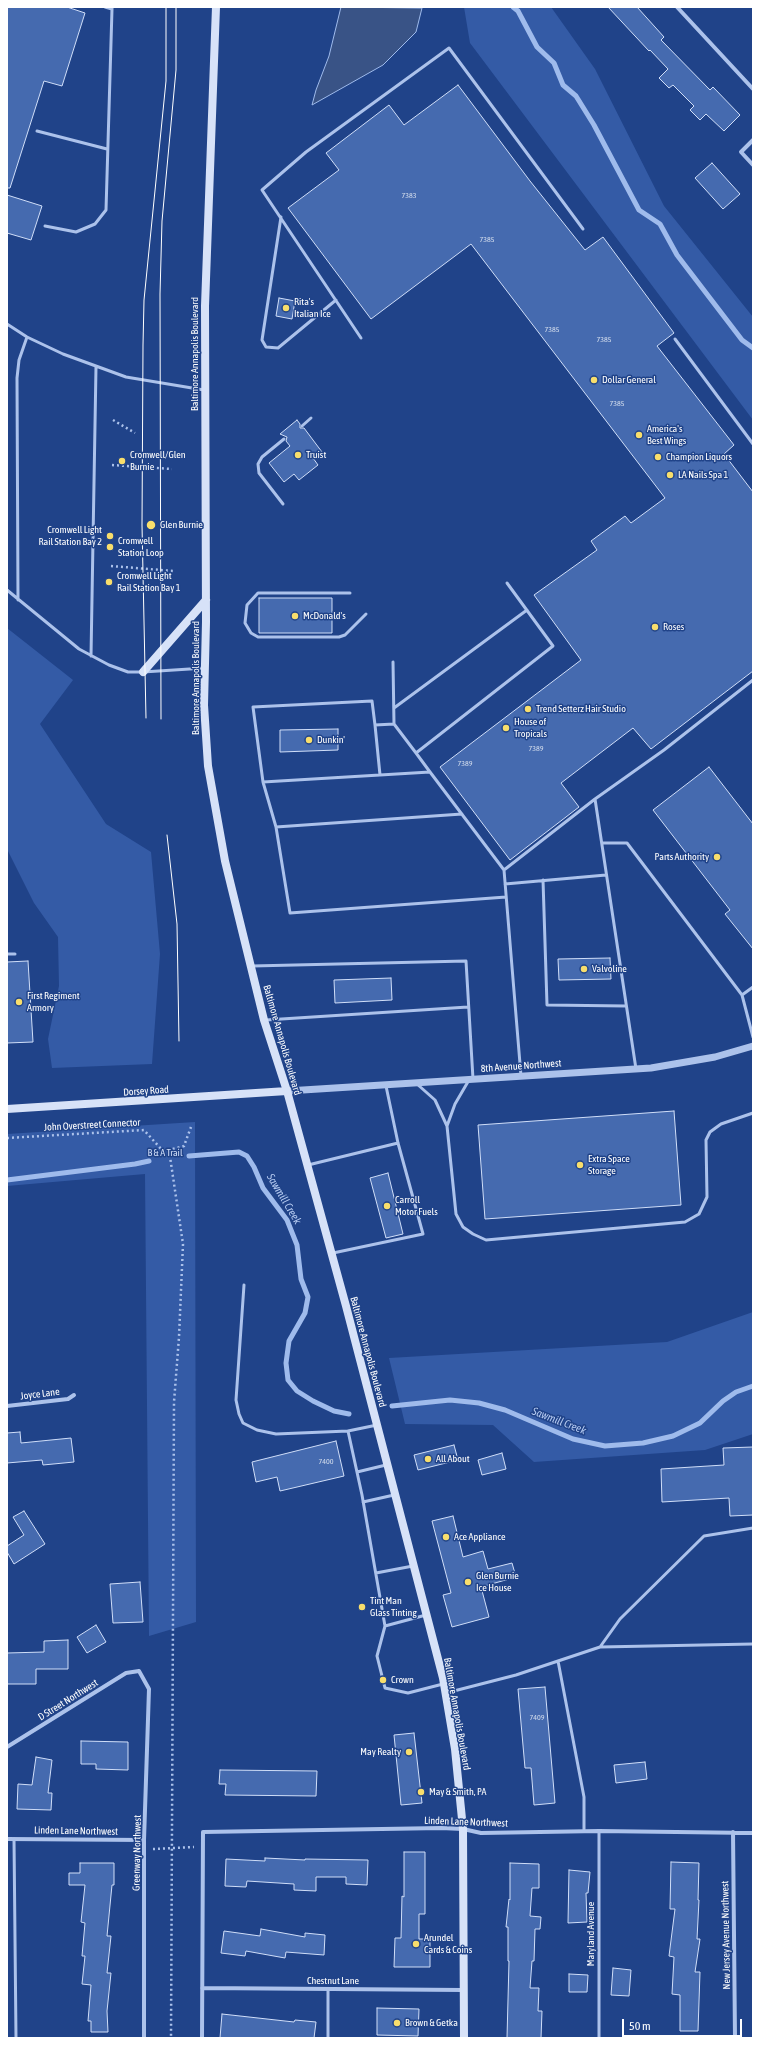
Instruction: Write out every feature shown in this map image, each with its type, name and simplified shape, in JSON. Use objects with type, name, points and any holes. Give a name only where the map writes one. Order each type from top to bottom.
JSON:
[{"type":"main road","name":"Baltimore Annapolis Boulevard","points":[[216,7],[206,262],[206,600],[204,705],[208,766],[225,861],[264,1020],[287,1091],[331,1253],[446,1693],[457,1764],[463,1829],[464,2038]]},
{"type":"main road","points":[[143,672],[206,600]]},
{"type":"main road","name":"Dorsey Road","points":[[7,1109],[287,1091]]},
{"type":"street","points":[[677,7],[753,89]]},
{"type":"street","points":[[753,140],[741,152],[753,164]]},
{"type":"street","name":"8th Avenue Northwest","points":[[287,1091],[636,1068],[715,1057],[753,1046]]},
{"type":"street","name":"Joyce Lane","points":[[7,1406],[68,1399],[74,1395]]},
{"type":"street","name":"D Street Northwest","points":[[7,1747],[126,1673],[139,1671]]},
{"type":"street","name":"Greenway Northwest","points":[[139,1671],[149,1689],[144,1840],[144,2038]]},
{"type":"street","name":"Linden Lane Northwest","points":[[203,1847],[203,1832],[463,1829],[481,1833],[584,1831],[753,1833]]},
{"type":"street","name":"New Jersey Avenue Northwest","points":[[733,1832],[735,2038]]},
{"type":"street","name":"Linden Lane Northwest","points":[[7,1839],[144,1840]]},
{"type":"street","points":[[202,2038],[203,1847]]},
{"type":"street","name":"Chestnut Lane","points":[[202,1988],[464,1990]]},
{"type":"lane","points":[[45,226],[76,232],[96,224],[106,210],[112,8],[105,7]]},
{"type":"lane","points":[[361,338],[262,190],[306,152],[449,48],[583,229]]},
{"type":"lane","points":[[36,131],[107,149]]},
{"type":"lane","points":[[281,217],[262,340],[266,347],[278,348],[336,300]]},
{"type":"lane","points":[[7,324],[27,337],[63,354],[96,367],[142,381],[205,390]]},
{"type":"lane","points":[[18,600],[17,368],[27,337]]},
{"type":"lane","points":[[675,339],[753,444]]},
{"type":"lane","points":[[91,656],[96,367]]},
{"type":"lane","points":[[302,426],[311,418]]},
{"type":"lane","points":[[283,504],[259,473],[258,464],[262,457],[284,439]]},
{"type":"lane","points":[[416,753],[553,646],[507,582]]},
{"type":"lane","points":[[7,590],[91,656],[123,670],[143,672],[205,668]]},
{"type":"lane","points":[[350,593],[258,594],[247,604],[245,623],[251,633],[258,637],[339,637],[345,635],[366,614]]},
{"type":"lane","points":[[394,708],[527,610]]},
{"type":"lane","points":[[393,662],[394,724],[504,870],[521,1076]]},
{"type":"lane","points":[[504,870],[595,799],[664,750],[753,680]]},
{"type":"lane","points":[[380,774],[372,701],[253,707],[263,782],[276,827],[290,913],[506,897]]},
{"type":"lane","points":[[375,725],[394,724]]},
{"type":"lane","points":[[263,782],[430,772]]},
{"type":"lane","points":[[595,799],[636,1068]]},
{"type":"lane","points":[[276,827],[462,814]]},
{"type":"lane","points":[[602,843],[627,843],[742,995],[753,1037]]},
{"type":"lane","points":[[505,884],[606,875]]},
{"type":"lane","points":[[543,880],[547,1005],[626,1006]]},
{"type":"lane","points":[[7,954],[15,954]]},
{"type":"lane","points":[[251,966],[466,961],[471,1080],[456,1104],[447,1126]]},
{"type":"lane","points":[[742,995],[753,987]]},
{"type":"lane","points":[[264,1020],[468,1007]]},
{"type":"lane","points":[[416,1083],[435,1100],[447,1126],[456,1214],[463,1227],[472,1234],[486,1240],[685,1222],[699,1214],[707,1197],[706,1140],[710,1132],[721,1124],[753,1113]]},
{"type":"lane","points":[[331,1253],[423,1234],[398,1143],[386,1085]]},
{"type":"lane","points":[[307,1166],[398,1143]]},
{"type":"lane","points":[[244,1285],[236,1400],[239,1414],[243,1423],[256,1430],[276,1434],[348,1431],[376,1425]]},
{"type":"lane","points":[[348,1431],[363,1502],[385,1626],[377,1656],[385,1688],[408,1693],[444,1684]]},
{"type":"lane","points":[[357,1472],[387,1465]]},
{"type":"lane","points":[[363,1502],[395,1494]]},
{"type":"lane","points":[[600,1647],[620,1619],[704,1536],[753,1528]]},
{"type":"lane","points":[[376,1573],[413,1566]]},
{"type":"lane","points":[[385,1626],[426,1614]]},
{"type":"lane","points":[[446,1693],[516,1675],[600,1647],[753,1644]]},
{"type":"lane","points":[[558,1661],[584,1797],[584,1831]]},
{"type":"lane","name":"Maryland Avenue","points":[[599,1831],[599,2038]]},
{"type":"lane","points":[[14,1839],[16,2038]]},
{"type":"lane","points":[[328,1989],[328,2038]]},
{"type":"path","points":[[113,420],[135,433]]},
{"type":"path","points":[[112,465],[172,469]]},
{"type":"path","points":[[111,566],[173,571]]},
{"type":"path","points":[[171,2038],[174,1402],[179,1337],[183,1244],[169,1150],[184,1146],[191,1127]]},
{"type":"path","name":"John Overstreet Connector","points":[[7,1138],[144,1130],[162,1150],[169,1150]]},
{"type":"path","points":[[144,1850],[203,1847]]},
{"type":"green space","points":[[464,7],[551,7],[595,69],[664,206],[753,317],[753,420],[470,43]]},
{"type":"green space","points":[[7,628],[73,680],[40,724],[106,824],[151,852],[160,954],[152,1064],[52,1068],[48,1039],[59,986],[58,937],[34,903],[7,849]]},
{"type":"green space","name":"B & A Trail","points":[[195,1122],[196,1622],[149,1636],[145,1174],[7,1186],[7,1134]]},
{"type":"green space","points":[[753,1312],[753,1434],[705,1450],[534,1462],[493,1425],[405,1424],[389,1358],[667,1342]]},
{"type":"shaded area","points":[[341,7],[422,8],[416,32],[383,65],[312,105],[329,56]]},
{"type":"building","points":[[7,7],[67,7],[85,13],[62,86],[44,81],[10,188],[7,188]]},
{"type":"building","points":[[608,7],[637,7],[664,37],[661,40],[710,90],[713,87],[740,115],[724,131],[706,114],[700,120],[690,110],[694,106],[673,85],[669,88],[659,78],[668,69]]},
{"type":"building","points":[[458,85],[530,181],[585,250],[603,237],[674,333],[657,346],[734,445],[724,454],[753,492],[753,671],[651,749],[633,728],[561,783],[579,807],[510,860],[440,767],[581,660],[534,595],[597,550],[591,541],[625,516],[631,523],[665,498],[471,244],[371,319],[288,208],[339,170],[326,153],[389,105],[404,125]]},
{"type":"building","points":[[712,163],[740,194],[723,209],[695,178]]},
{"type":"building","points":[[7,195],[42,206],[31,240],[7,233]]},
{"type":"building","name":"Rita's Italian Ice","points":[[279,298],[295,301],[292,319],[276,316]]},
{"type":"building","name":"Truist","points":[[297,420],[300,424],[300,428],[304,428],[322,452],[313,458],[318,465],[299,480],[294,474],[284,482],[269,463],[290,446],[286,441],[287,437],[280,434]]},
{"type":"building","name":"McDonald's","points":[[259,598],[332,598],[332,633],[259,633]]},
{"type":"building","name":"Dunkin'","points":[[338,729],[338,750],[280,752],[280,730]]},
{"type":"building","points":[[709,767],[753,824],[753,949],[725,914],[730,910],[653,810]]},
{"type":"building","name":"Valvoline","points":[[610,958],[611,979],[559,980],[558,959]]},
{"type":"building","name":"First Regiment Armory","points":[[28,961],[33,1042],[7,1043],[7,962]]},
{"type":"building","points":[[391,978],[392,1000],[335,1003],[334,980]]},
{"type":"building","name":"Extra Space Storage","points":[[674,1111],[681,1205],[485,1219],[478,1125]]},
{"type":"building","name":"Carroll Motor Fuels","points":[[388,1173],[403,1234],[386,1238],[370,1178]]},
{"type":"building","points":[[20,1432],[21,1443],[71,1438],[74,1462],[43,1465],[42,1460],[7,1463],[7,1433]]},
{"type":"building","points":[[336,1441],[344,1476],[280,1491],[277,1477],[256,1482],[252,1462]]},
{"type":"building","points":[[454,1445],[458,1460],[418,1470],[414,1455]]},
{"type":"building","points":[[753,1447],[753,1515],[730,1516],[729,1498],[662,1502],[661,1469],[724,1465],[723,1448]]},
{"type":"building","points":[[502,1453],[506,1469],[482,1475],[478,1460]]},
{"type":"building","points":[[24,1511],[45,1544],[14,1564],[7,1552],[7,1546],[24,1535],[13,1517]]},
{"type":"building","points":[[453,1516],[463,1557],[483,1551],[488,1569],[512,1563],[516,1577],[481,1587],[489,1617],[452,1627],[443,1595],[451,1593],[432,1521]]},
{"type":"building","points":[[140,1582],[143,1622],[113,1623],[110,1584]]},
{"type":"building","points":[[96,1625],[106,1642],[87,1653],[77,1637]]},
{"type":"building","points":[[68,1640],[68,1669],[36,1669],[36,1684],[7,1684],[7,1653],[44,1652],[44,1641]]},
{"type":"building","points":[[545,1687],[555,1803],[534,1805],[531,1768],[525,1768],[518,1689]]},
{"type":"building","points":[[414,1733],[422,1803],[401,1805],[394,1735]]},
{"type":"building","points":[[81,1741],[128,1742],[128,1770],[96,1769],[96,1764],[81,1764]]},
{"type":"building","points":[[36,1757],[52,1760],[48,1793],[52,1793],[51,1810],[17,1809],[18,1784],[32,1785]]},
{"type":"building","points":[[645,1762],[647,1779],[616,1783],[614,1765]]},
{"type":"building","points":[[220,1770],[317,1771],[316,1796],[225,1795],[226,1784],[219,1784]]},
{"type":"building","points":[[404,1852],[425,1852],[425,1914],[419,1914],[419,1939],[430,1939],[430,1967],[394,1967],[395,1938],[401,1938],[402,1896],[404,1897]]},
{"type":"building","points":[[265,1858],[305,1860],[368,1860],[367,1885],[346,1884],[346,1877],[316,1877],[316,1891],[294,1890],[294,1884],[247,1881],[246,1887],[225,1886],[226,1859],[265,1861]]},
{"type":"building","points":[[671,1862],[699,1863],[697,1939],[700,1939],[695,1972],[700,1972],[698,2031],[680,2031],[680,1995],[672,1994],[674,1957],[669,1956],[675,1909],[670,1909]]},
{"type":"building","points":[[80,1863],[114,1863],[114,1885],[112,1885],[107,1936],[111,1936],[107,1973],[111,1973],[107,2011],[108,2032],[91,2032],[91,2021],[88,2021],[91,1985],[82,1984],[85,1956],[82,1956],[85,1923],[81,1922],[85,1885],[69,1885],[69,1873],[80,1873]]},
{"type":"building","points":[[510,1863],[539,1864],[539,1888],[532,1888],[530,1916],[541,1917],[540,1929],[535,1929],[534,1961],[532,1961],[530,1988],[539,1988],[538,2011],[542,2011],[541,2038],[507,2038],[509,1961],[508,1927],[506,1927],[509,1899],[510,1900]]},
{"type":"building","points":[[569,1870],[590,1872],[588,1893],[586,1893],[587,1922],[568,1923]]},
{"type":"building","points":[[261,1929],[305,1937],[305,1933],[325,1935],[324,1955],[286,1952],[285,1958],[246,1951],[245,1956],[221,1953],[224,1931],[260,1936]]},
{"type":"building","points":[[613,1968],[631,1970],[629,1996],[611,1995]]},
{"type":"building","points":[[569,1974],[588,1975],[587,1992],[569,1992]]},
{"type":"building","points":[[377,2008],[419,2009],[418,2036],[377,2035]]},
{"type":"building","points":[[222,2014],[294,2022],[295,2020],[316,2022],[314,2038],[220,2038]]},
{"type":"waterway","points":[[513,7],[518,11],[537,47],[554,63],[563,85],[576,96],[594,125],[639,210],[660,224],[677,255],[742,340],[753,348]]},
{"type":"waterway","name":"Sawmill Creek","points":[[189,1156],[239,1152],[247,1156],[254,1167],[263,1188],[287,1220],[297,1245],[301,1279],[308,1297],[305,1313],[289,1341],[286,1363],[288,1380],[297,1391],[313,1401],[334,1411],[349,1414]]},
{"type":"waterway","name":"Sawmill Creek","points":[[7,1180],[149,1161]]},
{"type":"waterway","name":"Sawmill Creek","points":[[392,1406],[450,1400],[479,1403],[505,1410],[573,1439],[605,1446],[643,1443],[673,1436],[700,1423],[723,1401],[736,1392],[753,1386]]},
{"type":"tram line","points":[[146,718],[142,525],[144,300],[166,81],[166,7]]},
{"type":"tram line","points":[[161,719],[160,294],[162,221],[176,70],[176,7]]},
{"type":"tram line","points":[[167,835],[177,924],[179,1041]]},
{"type":"place","name":"Rita's Italian Ice","points":[[286,308]]},
{"type":"place","name":"Dollar General","points":[[594,380]]},
{"type":"place","name":"America's Best Wings","points":[[639,435]]},
{"type":"place","name":"Truist","points":[[298,455]]},
{"type":"place","name":"Champion Liquors","points":[[658,457]]},
{"type":"place","name":"Cromwell/Glen Burnie","points":[[122,461]]},
{"type":"place","name":"LA Nails Spa 1","points":[[670,475]]},
{"type":"place","name":"Glen Burnie","points":[[151,525]]},
{"type":"place","name":"Cromwell Light Rail Station Bay 2","points":[[110,536]]},
{"type":"place","name":"Cromwell Station Loop","points":[[110,547]]},
{"type":"place","name":"Cromwell Light Rail Station Bay 1","points":[[109,582]]},
{"type":"place","name":"McDonald's","points":[[295,616]]},
{"type":"place","name":"Roses","points":[[655,627]]},
{"type":"place","name":"Trend Setterz Hair Studio","points":[[528,709]]},
{"type":"place","name":"House of Tropicals","points":[[506,728]]},
{"type":"place","name":"Dunkin'","points":[[309,740]]},
{"type":"place","name":"Parts Authority","points":[[717,857]]},
{"type":"place","name":"Valvoline","points":[[584,969]]},
{"type":"place","name":"First Regiment Armory","points":[[19,1002]]},
{"type":"place","name":"Extra Space Storage","points":[[580,1165]]},
{"type":"place","name":"Carroll Motor Fuels","points":[[387,1206]]},
{"type":"place","name":"All About","points":[[428,1459]]},
{"type":"place","name":"Ace Appliance","points":[[446,1537]]},
{"type":"place","name":"Glen Burnie Ice House","points":[[468,1582]]},
{"type":"place","name":"Tint Man Glass Tinting","points":[[362,1607]]},
{"type":"place","name":"Crown","points":[[383,1680]]},
{"type":"place","name":"May Realty","points":[[409,1752]]},
{"type":"place","name":"May & Smith, PA","points":[[421,1792]]},
{"type":"place","name":"Arundel Cards & Coins","points":[[416,1944]]},
{"type":"place","name":"Brown & Getka","points":[[397,2023]]}]
